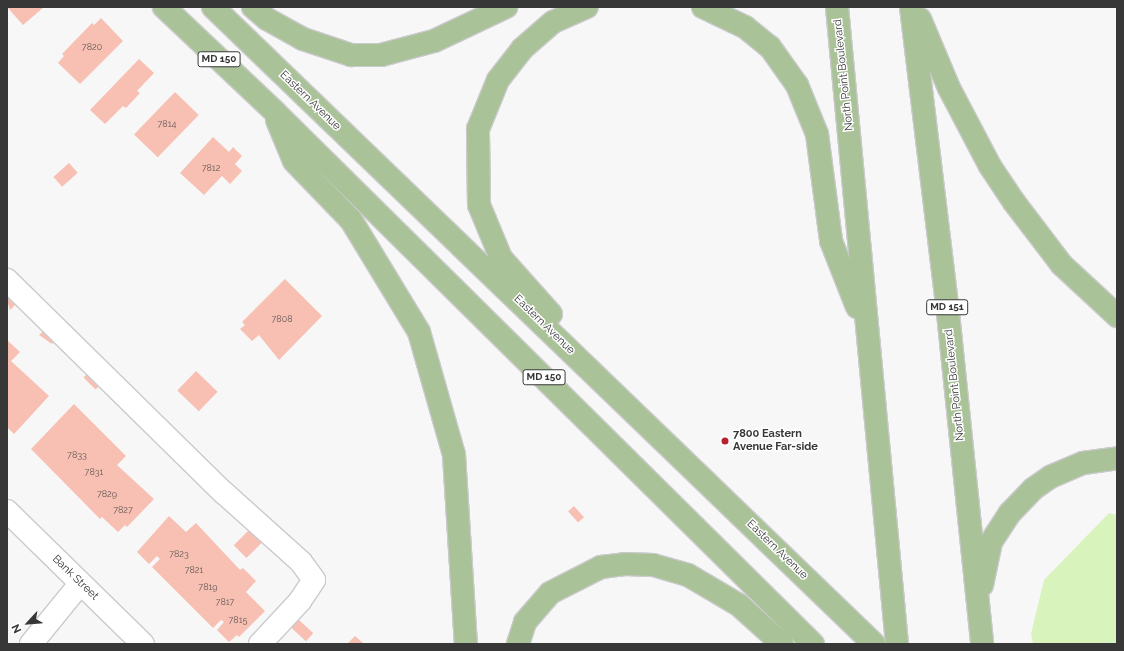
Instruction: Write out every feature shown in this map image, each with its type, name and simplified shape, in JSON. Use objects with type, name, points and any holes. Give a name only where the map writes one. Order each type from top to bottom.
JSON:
[{"type":"main road","name":"MD 150","points":[[164,7],[274,111],[813,644]]},
{"type":"main road","name":"Eastern Avenue","points":[[213,7],[672,447],[874,644]]},
{"type":"main road","points":[[253,7],[267,19],[303,39],[351,55],[382,55],[434,41],[506,7]]},
{"type":"main road","points":[[587,7],[552,22],[522,48],[498,80],[478,129],[479,205],[501,258],[672,447]]},
{"type":"main road","points":[[703,7],[745,27],[770,47],[797,85],[817,134],[831,241],[865,326]]},
{"type":"main road","name":"North Point Boulevard","points":[[837,7],[865,326],[897,644]]},
{"type":"main road","name":"North Point Boulevard","points":[[911,7],[948,313],[982,644]]},
{"type":"main road","points":[[915,7],[948,88],[1010,196],[1062,265],[1117,316]]},
{"type":"main road","points":[[274,111],[294,161],[351,220],[419,332],[454,455],[461,607],[466,644]]},
{"type":"main road","points":[[978,608],[991,542],[1010,513],[1050,477],[1083,464],[1117,458]]},
{"type":"main road","points":[[518,644],[525,622],[550,593],[601,567],[625,564],[653,566],[688,575],[739,605],[782,644]]},
{"type":"street","points":[[7,280],[223,492],[301,562],[314,580],[300,601],[260,644]]},
{"type":"street","name":"Bank Street","points":[[7,511],[143,644]]},
{"type":"street","points":[[31,644],[80,584]]},
{"type":"green space","points":[[1109,513],[1117,515],[1117,644],[1033,644],[1031,634],[1044,580]]},
{"type":"building","points":[[7,7],[44,7],[23,25]]},
{"type":"building","points":[[101,18],[123,41],[80,84],[58,63],[64,56],[62,54],[92,23],[94,25]]},
{"type":"building","points":[[139,59],[154,73],[137,91],[140,93],[126,108],[123,106],[105,124],[90,110]]},
{"type":"building","points":[[175,92],[199,115],[158,157],[134,134]]},
{"type":"building","points":[[213,137],[229,152],[233,147],[242,156],[235,164],[242,171],[230,184],[222,176],[204,195],[180,173]]},
{"type":"building","points":[[69,163],[78,173],[62,187],[53,177]]},
{"type":"building","points":[[285,279],[322,316],[279,360],[259,335],[252,341],[240,329],[245,325],[242,322]]},
{"type":"building","points":[[13,293],[20,300],[10,310],[7,300]]},
{"type":"building","points":[[48,327],[55,340],[52,344],[39,335]]},
{"type":"building","points":[[7,340],[20,352],[11,361],[49,396],[14,434],[7,427]]},
{"type":"building","points":[[92,369],[104,381],[96,390],[84,377]]},
{"type":"building","points":[[196,371],[218,392],[199,411],[177,390]]},
{"type":"building","points":[[74,404],[126,456],[117,465],[154,499],[127,527],[125,525],[118,532],[102,517],[100,519],[31,449]]},
{"type":"building","points":[[574,506],[584,517],[578,523],[568,511]]},
{"type":"building","points":[[169,516],[186,532],[196,523],[240,570],[243,568],[256,581],[246,592],[265,611],[239,637],[237,635],[229,642],[217,630],[224,622],[221,620],[213,628],[152,567],[160,559],[157,556],[149,564],[137,552]]},
{"type":"building","points":[[250,529],[263,542],[246,558],[234,545]]},
{"type":"building","points":[[298,619],[313,633],[306,641],[290,627]]},
{"type":"building","points":[[355,636],[364,644],[347,644]]},
{"type":"place","name":"7800 Eastern Avenue Far-side","points":[[725,441]]}]
